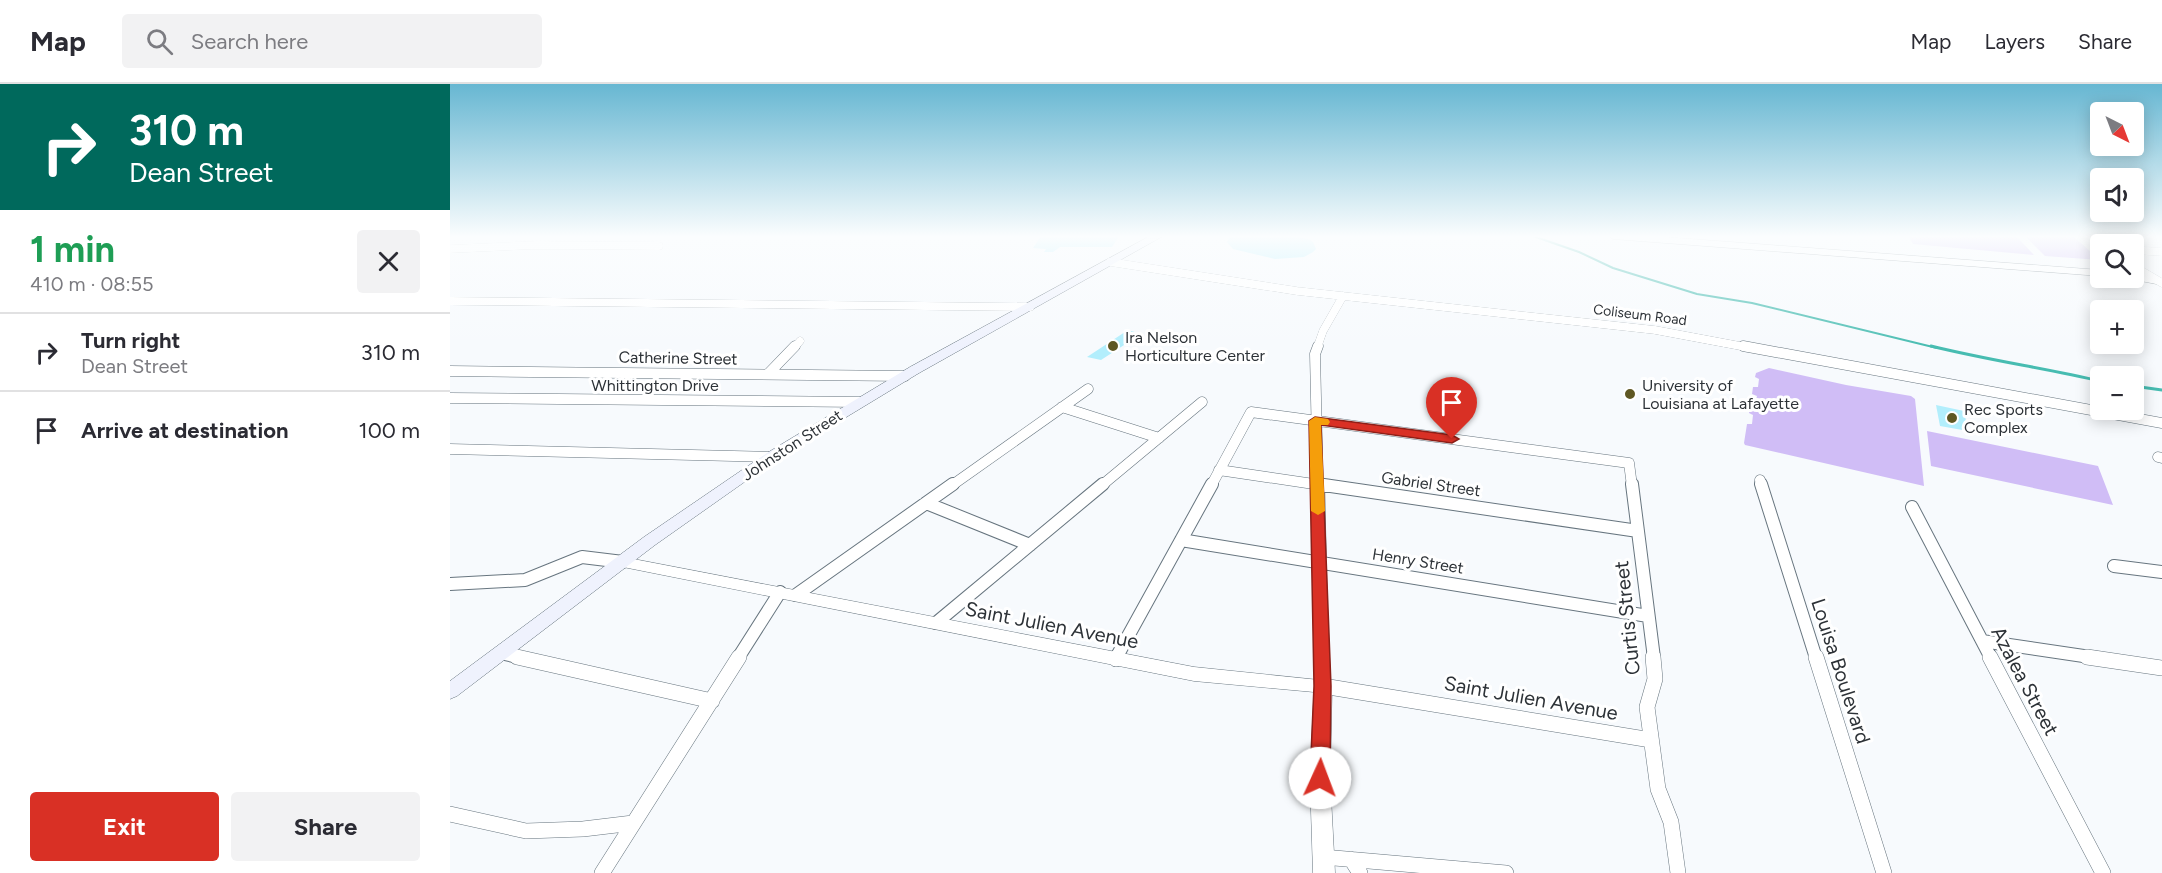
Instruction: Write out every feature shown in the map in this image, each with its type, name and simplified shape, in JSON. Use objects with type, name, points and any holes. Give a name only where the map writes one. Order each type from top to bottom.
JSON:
[{"type":"main road","name":"Johnston Street","points":[[450,691],[623,562],[771,457],[905,376],[1090,273]]},
{"type":"street","name":"Coliseum Road","points":[[1176,273],[1269,288],[1655,330],[2162,423]]},
{"type":"street","points":[[2144,273],[2161,280]]},
{"type":"street","points":[[2144,278],[2161,280]]},
{"type":"street","points":[[1343,296],[1323,331],[1315,354],[1323,686],[1320,789],[1323,865],[1506,873]]},
{"type":"street","points":[[450,301],[1027,308]]},
{"type":"street","points":[[450,306],[556,304]]},
{"type":"street","points":[[768,374],[800,341]]},
{"type":"street","name":"Catherine Street","points":[[450,371],[905,376]]},
{"type":"street","points":[[602,873],[712,701],[788,593],[926,503],[1088,389]]},
{"type":"street","name":"Whittington Drive","points":[[450,398],[860,402]]},
{"type":"street","points":[[936,623],[1202,402]]},
{"type":"street","points":[[1062,407],[1159,438]]},
{"type":"street","points":[[1116,659],[1251,412],[1315,421]]},
{"type":"street","name":"Curtis Street","points":[[1315,421],[1629,463],[1655,669],[1647,707],[1658,789],[1671,822],[1678,873]]},
{"type":"street","points":[[450,449],[771,457]]},
{"type":"street","name":"Gabriel Street","points":[[1219,470],[1638,531]]},
{"type":"street","name":"Louisa Boulevard","points":[[1760,480],[1884,873]]},
{"type":"street","points":[[926,503],[1030,545]]},
{"type":"street","name":"Azalea Street","points":[[1912,507],[2103,873]]},
{"type":"street","name":"Henry Street","points":[[1181,540],[1648,616]]},
{"type":"street","name":"Saint Julien Avenue","points":[[450,584],[525,580],[582,557],[623,562],[1194,674],[1323,686],[1651,740]]},
{"type":"street","points":[[2114,566],[2162,572]]},
{"type":"street","points":[[1982,641],[2162,668]]},
{"type":"street","points":[[500,653],[712,701]]},
{"type":"street","points":[[450,814],[526,831],[583,829],[633,823]]},
{"type":"shaded area","points":[[1769,368],[1911,396],[1915,399],[1924,486],[1745,445],[1747,424],[1752,424],[1753,415],[1749,413],[1750,404],[1755,405],[1757,396],[1752,394],[1753,387],[1758,387],[1759,379],[1755,377],[1756,373]]},
{"type":"shaded area","points":[[1927,431],[2098,466],[2113,505],[1931,466]]},
{"type":"building","name":"Ira Nelson Horticulture Center","points":[[1128,330],[1141,334],[1101,360],[1087,357]]},
{"type":"building","name":"Rec Sports Complex","points":[[1936,405],[1964,411],[1968,431],[1940,426]]},
{"type":"waterway","points":[[1629,273],[1697,294],[1752,303],[1937,348]]},
{"type":"waterway","points":[[1931,346],[2090,379]]},
{"type":"waterway","points":[[2144,388],[2162,390]]},
{"type":"slow traffic","points":[[1318,511],[1315,421],[1324,422]]},
{"type":"place","name":"Ira Nelson Horticulture Center","points":[[1113,346]]},
{"type":"place","name":"University of Louisiana at Lafayette","points":[[1630,394]]},
{"type":"place","name":"Rec Sports Complex","points":[[1952,418]]},
{"type":"route","points":[[1320,778],[1323,686],[1315,421],[1452,439]]}]
